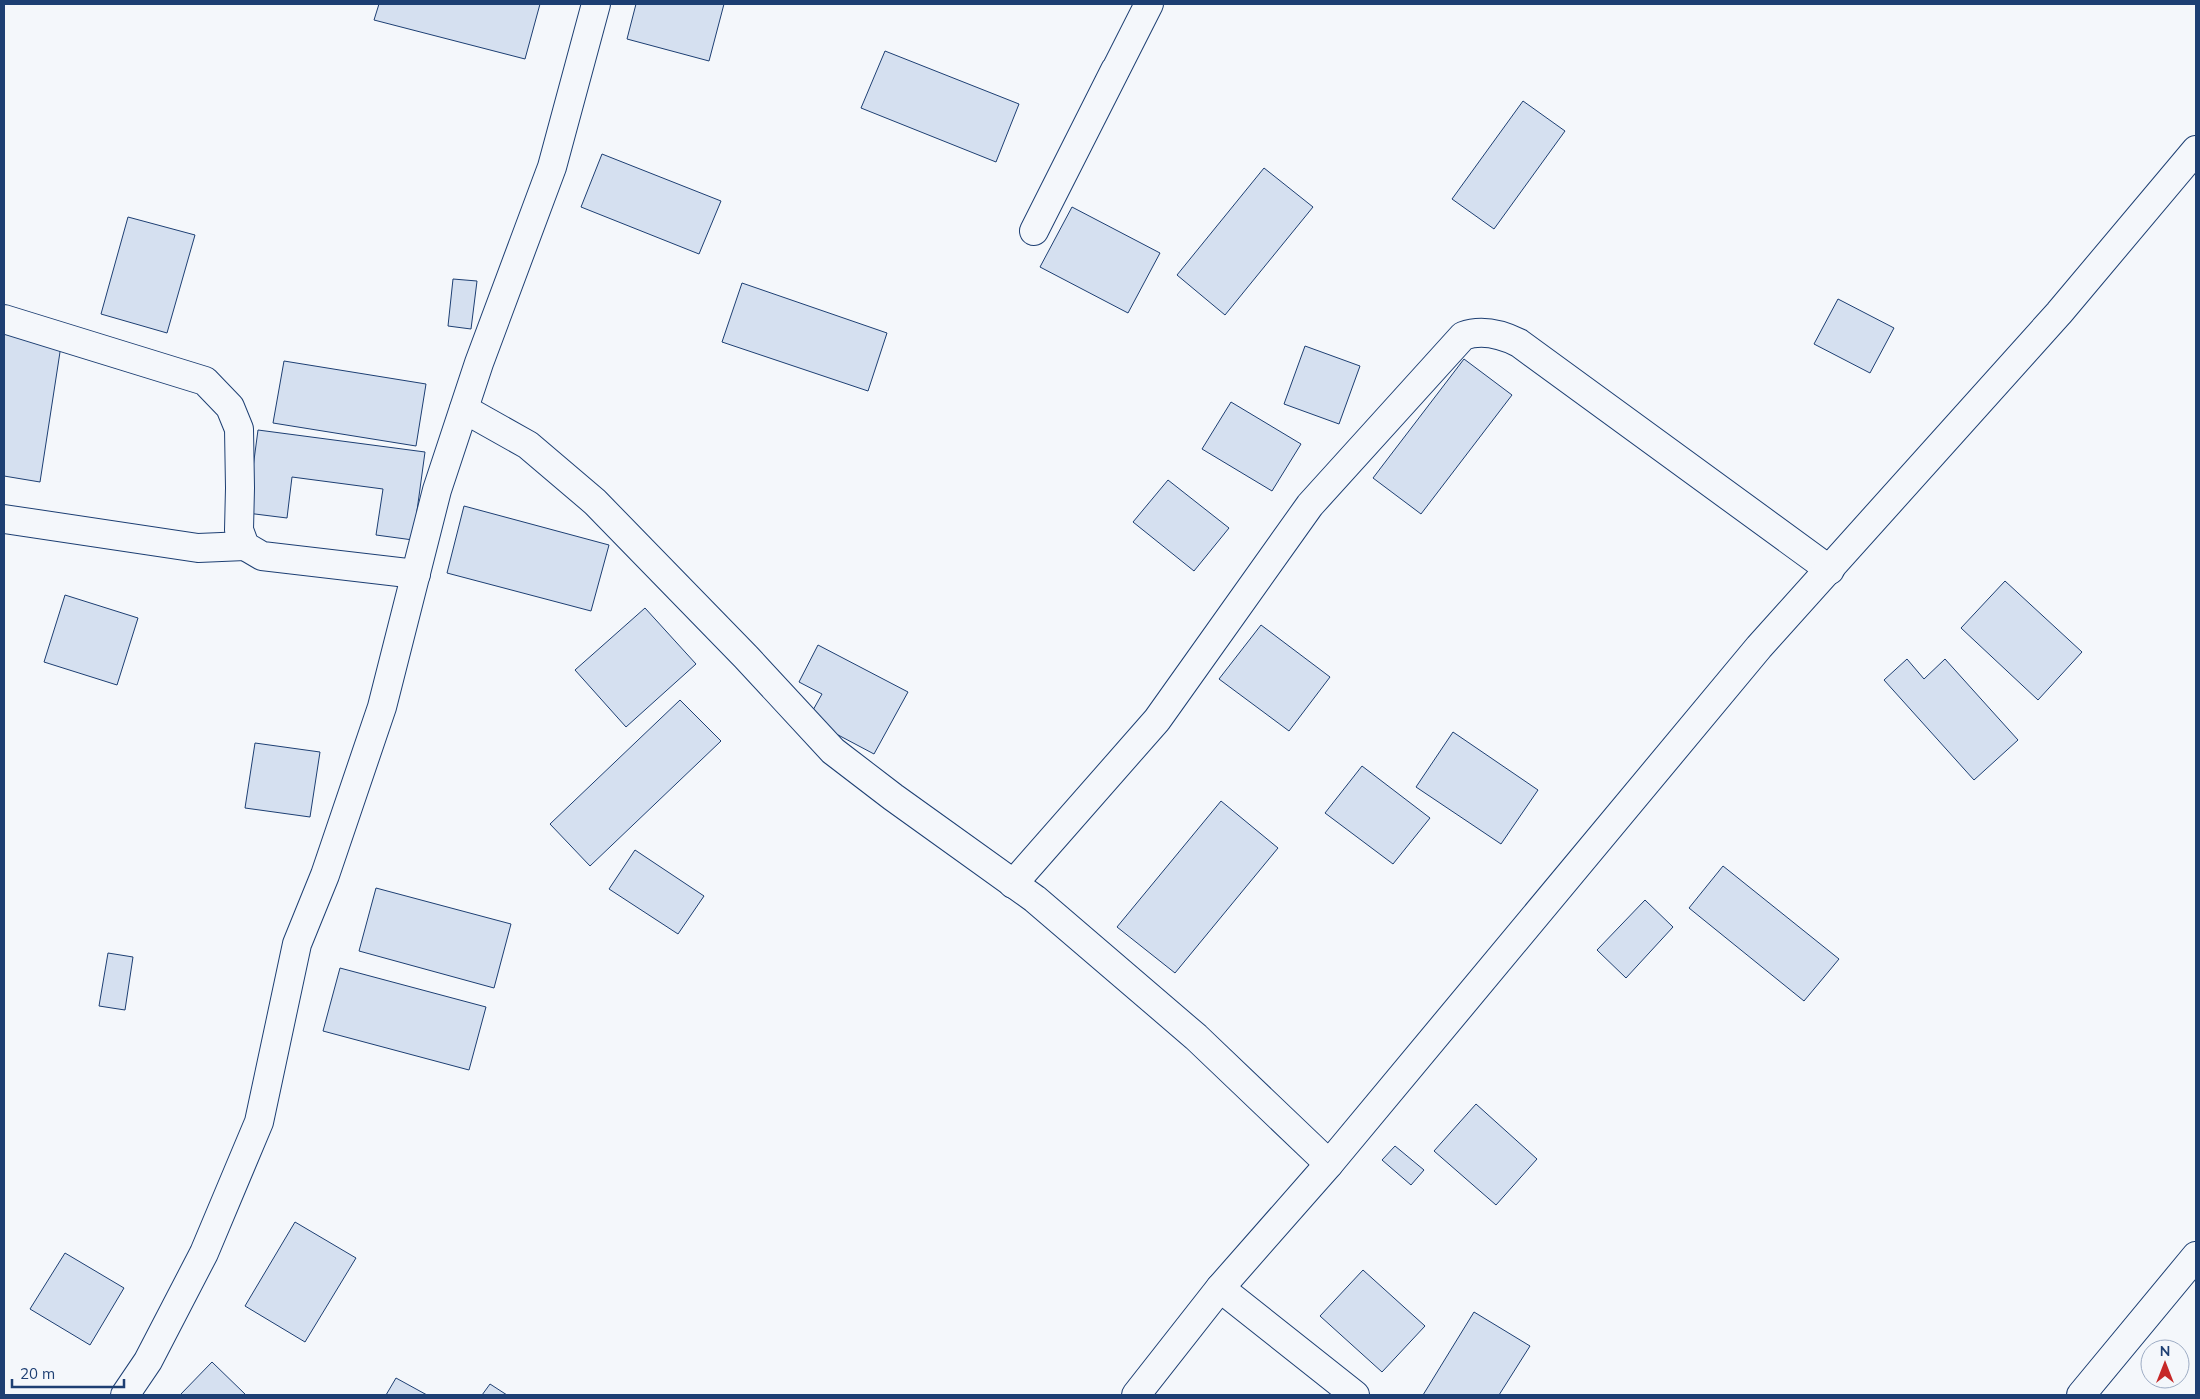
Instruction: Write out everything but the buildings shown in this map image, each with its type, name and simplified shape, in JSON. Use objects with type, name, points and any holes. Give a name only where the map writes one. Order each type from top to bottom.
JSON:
[{"type":"street","points":[[125,1395],[148,1361],[204,1253],[259,1122],[297,944],[325,875],[382,707],[438,490],[519,251],[552,167],[596,4]]},
{"type":"street","points":[[1034,231],[1149,4]]},
{"type":"street","points":[[1034,231],[1115,70]]},
{"type":"street","points":[[1136,1395],[1220,1288],[1328,1164],[1759,647],[2059,313],[2196,150]]},
{"type":"street","points":[[1034,231],[1079,154]]},
{"type":"street","points":[[4,319],[206,381],[230,407],[238,429],[240,488],[238,530],[245,546]]},
{"type":"street","points":[[1013,884],[1157,720],[1310,505],[1463,336],[1473,332],[1504,336],[1519,343],[1830,570]]},
{"type":"street","points":[[464,409],[528,445],[595,502],[746,657],[833,751],[893,797],[1035,899],[1196,1037],[1328,1164]]},
{"type":"street","points":[[4,519],[198,548],[245,546],[262,556],[416,574]]},
{"type":"street","points":[[2081,1395],[2196,1256]]},
{"type":"street","points":[[1220,1288],[1355,1395]]}]
